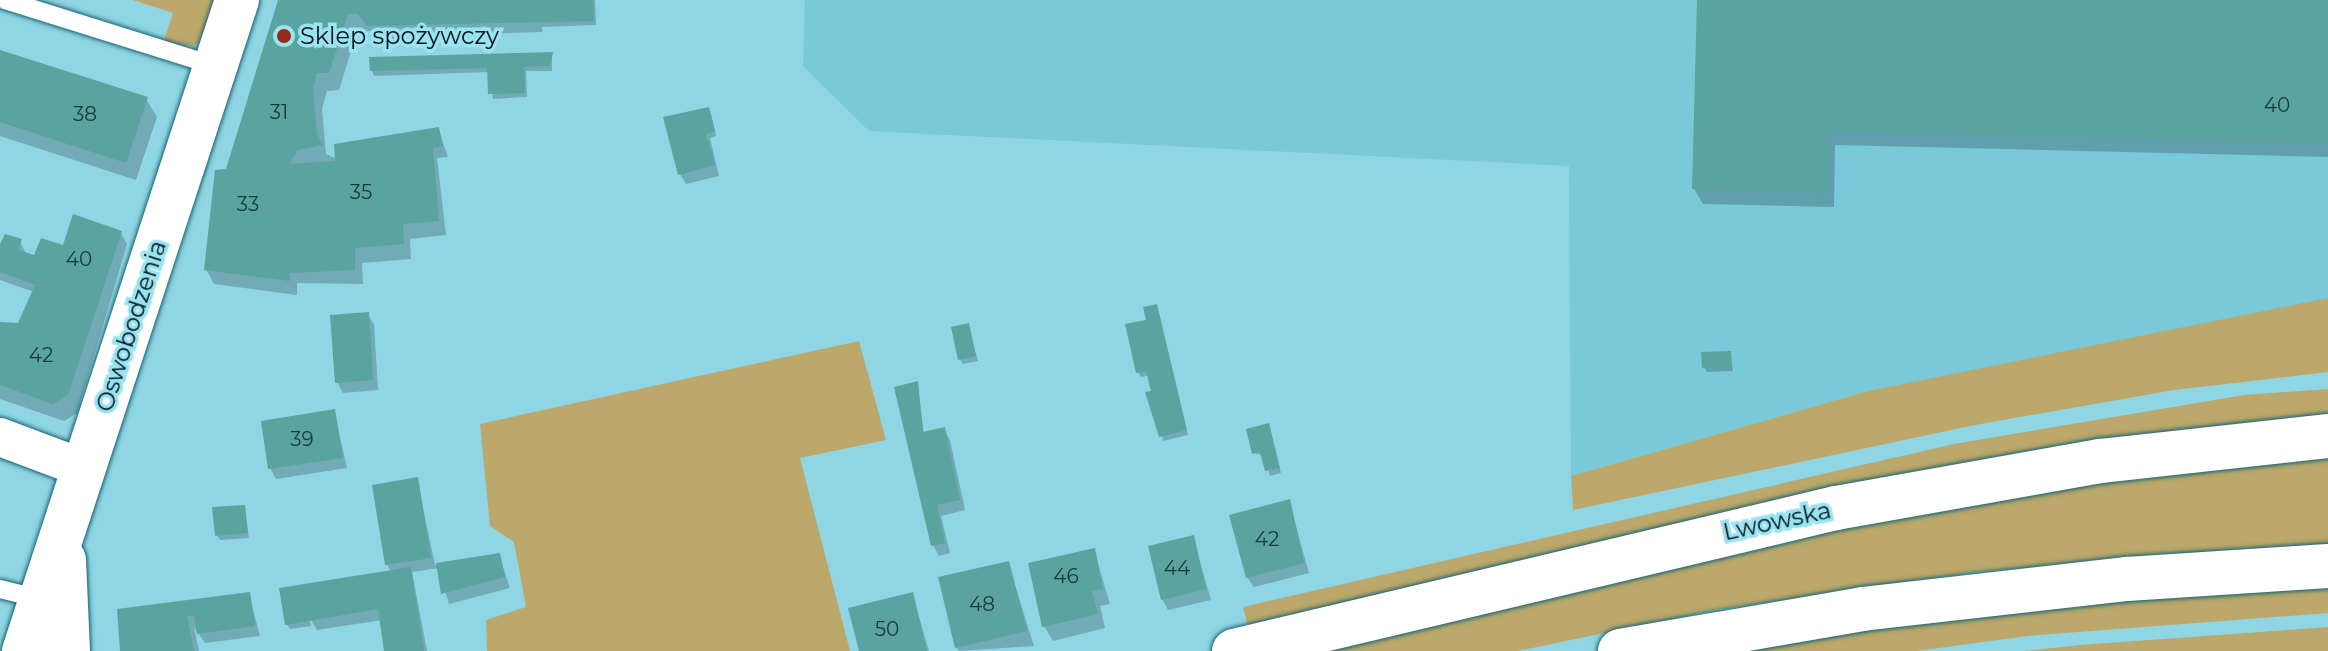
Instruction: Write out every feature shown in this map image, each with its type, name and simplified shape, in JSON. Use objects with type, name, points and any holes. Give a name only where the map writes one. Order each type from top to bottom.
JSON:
[{"type":"street","name":"Oswobodzenia","points":[[24,651],[20,594],[63,534],[237,0]]},
{"type":"street","name":"Lwowska","points":[[1234,651],[1836,508],[2101,461],[2328,436]]},
{"type":"street","points":[[0,437],[85,469]]},
{"type":"street","points":[[63,534],[68,651]]},
{"type":"street","points":[[1620,651],[1862,609],[2127,579],[2328,566]]},
{"type":"lane","points":[[5,0],[216,66]]},
{"type":"shaded area","points":[[133,0],[219,0],[206,39],[193,46],[163,43],[173,13]]},
{"type":"shaded area","points":[[805,0],[2328,0],[2328,301],[1868,391],[1571,476],[1569,166],[869,131],[803,66]]},
{"type":"shaded area","points":[[2328,298],[2328,372],[2174,390],[1975,425],[1573,510],[1571,476],[1868,391]]},
{"type":"shaded area","points":[[859,341],[886,440],[800,458],[850,651],[487,651],[486,620],[526,607],[514,542],[490,526],[480,424]]},
{"type":"shaded area","points":[[2328,389],[2328,415],[2083,443],[1857,483],[1248,626],[1243,607],[1954,444],[2244,395]]},
{"type":"shaded area","points":[[2328,457],[2328,544],[1975,572],[1714,610],[1518,651],[1320,651],[1820,533],[2108,481]]},
{"type":"shaded area","points":[[2328,583],[2328,613],[2027,636],[1917,651],[1709,651],[1885,622]]},
{"type":"shaded area","points":[[2328,627],[2328,651],[2024,651],[2080,645]]},
{"type":"building","points":[[278,0],[593,0],[594,21],[367,26],[358,14],[348,14],[329,73],[317,73],[313,90],[317,134],[323,145],[297,150],[290,164],[335,161],[334,144],[439,127],[443,146],[433,148],[439,221],[403,224],[404,244],[355,248],[355,270],[290,273],[290,281],[204,270],[215,170],[226,169]]},
{"type":"building","points":[[1697,0],[2328,0],[2328,143],[1828,131],[1827,193],[1692,189]]},
{"type":"building","points":[[0,50],[148,97],[126,163],[0,122]]},
{"type":"building","points":[[553,52],[550,66],[524,67],[525,93],[488,94],[487,68],[370,71],[369,57]]},
{"type":"building","points":[[709,107],[715,131],[706,134],[715,165],[678,175],[663,117]]},
{"type":"building","points":[[73,214],[122,231],[68,395],[53,404],[0,385],[0,322],[18,323],[35,285],[0,272],[0,244],[5,234],[22,239],[18,250],[34,255],[41,238],[63,245]]},
{"type":"building","points":[[1157,304],[1187,430],[1159,437],[1145,392],[1151,391],[1146,371],[1136,373],[1125,324],[1146,320],[1143,307]]},
{"type":"building","points":[[369,312],[373,380],[335,383],[330,315]]},
{"type":"building","points":[[969,323],[976,356],[958,360],[951,327]]},
{"type":"building","points":[[1731,351],[1732,366],[1702,368],[1701,352]]},
{"type":"building","points":[[918,381],[923,432],[945,427],[960,500],[937,505],[945,543],[931,546],[894,387]]},
{"type":"building","points":[[335,409],[343,458],[268,469],[261,421]]},
{"type":"building","points":[[1269,423],[1280,468],[1265,471],[1260,452],[1252,454],[1246,429]]},
{"type":"building","points":[[418,477],[431,558],[385,565],[372,485]]},
{"type":"building","points":[[1290,499],[1304,563],[1246,578],[1229,515]]},
{"type":"building","points":[[245,505],[248,533],[215,536],[212,507]]},
{"type":"building","points":[[1194,535],[1206,589],[1161,600],[1148,546]]},
{"type":"building","points":[[1095,548],[1103,589],[1092,591],[1098,614],[1042,627],[1028,563]]},
{"type":"building","points":[[500,553],[505,577],[441,594],[436,563]]},
{"type":"building","points":[[1009,561],[1027,631],[955,648],[938,577]]},
{"type":"building","points":[[411,567],[424,651],[384,651],[378,609],[285,625],[279,588]]},
{"type":"building","points":[[250,592],[255,626],[197,634],[194,616],[187,616],[194,651],[120,651],[117,609]]},
{"type":"building","points":[[913,592],[927,651],[859,651],[848,608]]},
{"type":"place","name":"Sklep spożywczy","points":[[284,36]]}]
